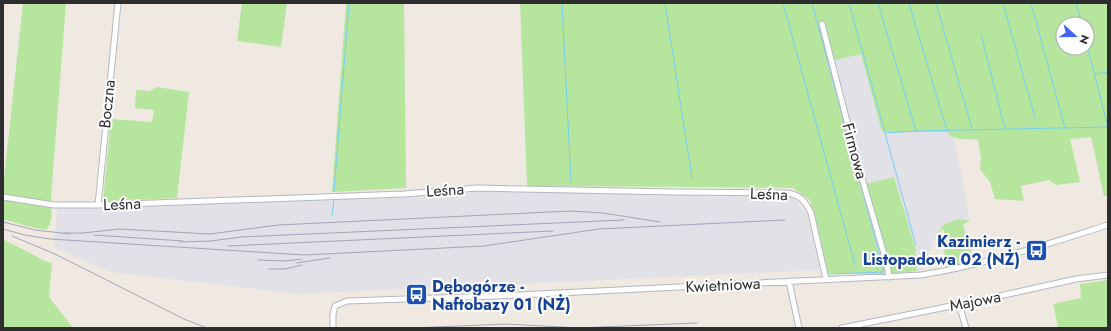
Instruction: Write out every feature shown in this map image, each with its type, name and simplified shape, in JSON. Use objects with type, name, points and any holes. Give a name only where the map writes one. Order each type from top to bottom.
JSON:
[{"type":"street","name":"Boczna","points":[[98,204],[118,3]]},
{"type":"street","name":"Firmowa","points":[[822,24],[857,160],[887,264],[888,276]]},
{"type":"street","name":"Leśna","points":[[3,197],[54,205],[404,194],[477,188],[786,193],[803,199],[809,208],[826,279]]},
{"type":"street","name":"Kwietniowa","points":[[333,328],[332,314],[334,309],[337,304],[349,301],[921,275],[965,267],[1108,225]]},
{"type":"street","name":"Majowa","points":[[842,328],[1076,279],[1108,275]]},
{"type":"street","points":[[789,281],[799,328]]},
{"type":"street","points":[[959,304],[966,328]]},
{"type":"shaded area","points":[[861,54],[882,132],[947,132],[949,135],[954,137],[970,220],[958,219],[944,224],[937,233],[922,270],[917,271],[915,247],[894,177],[891,274],[884,274],[827,61]]},
{"type":"shaded area","points":[[477,191],[794,197],[808,217],[821,270],[299,294],[110,272],[54,247],[57,208]]},
{"type":"green space","points":[[23,3],[66,3],[51,198],[52,215],[49,226],[46,230],[3,219],[3,188]]},
{"type":"green space","points":[[242,3],[287,3],[281,47],[237,41]]},
{"type":"green space","points":[[346,3],[404,3],[406,188],[332,192]]},
{"type":"green space","points":[[520,3],[1108,3],[1108,195],[1104,196],[1091,137],[1070,139],[1080,182],[1056,185],[1049,180],[1021,186],[1024,201],[995,199],[990,182],[980,169],[981,158],[978,140],[953,137],[947,132],[882,132],[861,54],[827,62],[884,274],[828,273],[810,200],[793,188],[527,186]]},
{"type":"green space","points":[[157,87],[189,92],[177,198],[103,201],[111,119],[152,122],[154,110],[135,108],[136,90],[149,91]]},
{"type":"green space","points":[[894,177],[915,247],[917,271],[891,274],[865,184]]},
{"type":"green space","points":[[958,219],[970,220],[963,225],[974,261],[945,269],[944,229],[937,233],[944,224]]},
{"type":"green space","points":[[3,239],[45,261],[52,263],[49,297],[73,328],[3,328]]},
{"type":"green space","points":[[1108,280],[1108,328],[1055,328],[1058,327],[1053,304],[1081,298],[1080,284]]},
{"type":"waterway","points":[[334,191],[349,3]]},
{"type":"waterway","points":[[562,3],[571,182]]},
{"type":"waterway","points":[[665,3],[692,178]]},
{"type":"waterway","points":[[783,3],[855,265]]},
{"type":"waterway","points":[[812,3],[884,272],[830,274]]},
{"type":"waterway","points":[[849,3],[916,245]]},
{"type":"waterway","points":[[878,3],[916,131]]},
{"type":"waterway","points":[[909,3],[947,131]]},
{"type":"waterway","points":[[936,3],[972,129]]},
{"type":"waterway","points":[[1003,3],[1035,118]]},
{"type":"waterway","points":[[1031,3],[1065,128]]},
{"type":"waterway","points":[[1076,3],[1080,16]]},
{"type":"waterway","points":[[981,34],[1005,129]]},
{"type":"waterway","points":[[1090,56],[1108,127]]},
{"type":"waterway","points":[[1095,74],[1108,72]]},
{"type":"waterway","points":[[886,133],[1108,127]]},
{"type":"waterway","points":[[332,216],[334,199]]},
{"type":"railway","points":[[64,233],[83,233],[119,229],[210,234],[278,225],[571,211],[603,213],[660,222]]},
{"type":"railway","points":[[179,242],[211,241],[241,237],[624,220]]},
{"type":"railway","points":[[3,229],[25,235],[50,239],[304,255],[484,246],[599,229],[785,220]]},
{"type":"railway","points":[[3,222],[35,230],[70,234]]},
{"type":"railway","points":[[228,246],[553,231]]},
{"type":"railway","points":[[94,235],[183,241]]},
{"type":"railway","points":[[12,236],[55,254],[184,319],[207,328]]},
{"type":"railway","points":[[296,263],[330,258]]},
{"type":"railway","points":[[258,260],[285,261],[302,259]]},
{"type":"railway","points":[[269,269],[285,269],[302,265]]},
{"type":"railway","points":[[576,328],[697,323]]},
{"type":"railway","points":[[412,328],[506,324],[581,328]]},
{"type":"place","name":"Kazimierz - Listopadowa 02 (NŻ)","points":[[1036,250]]},
{"type":"place","name":"Dębogórze - Naftobazy 01 (NŻ)","points":[[416,295]]}]
